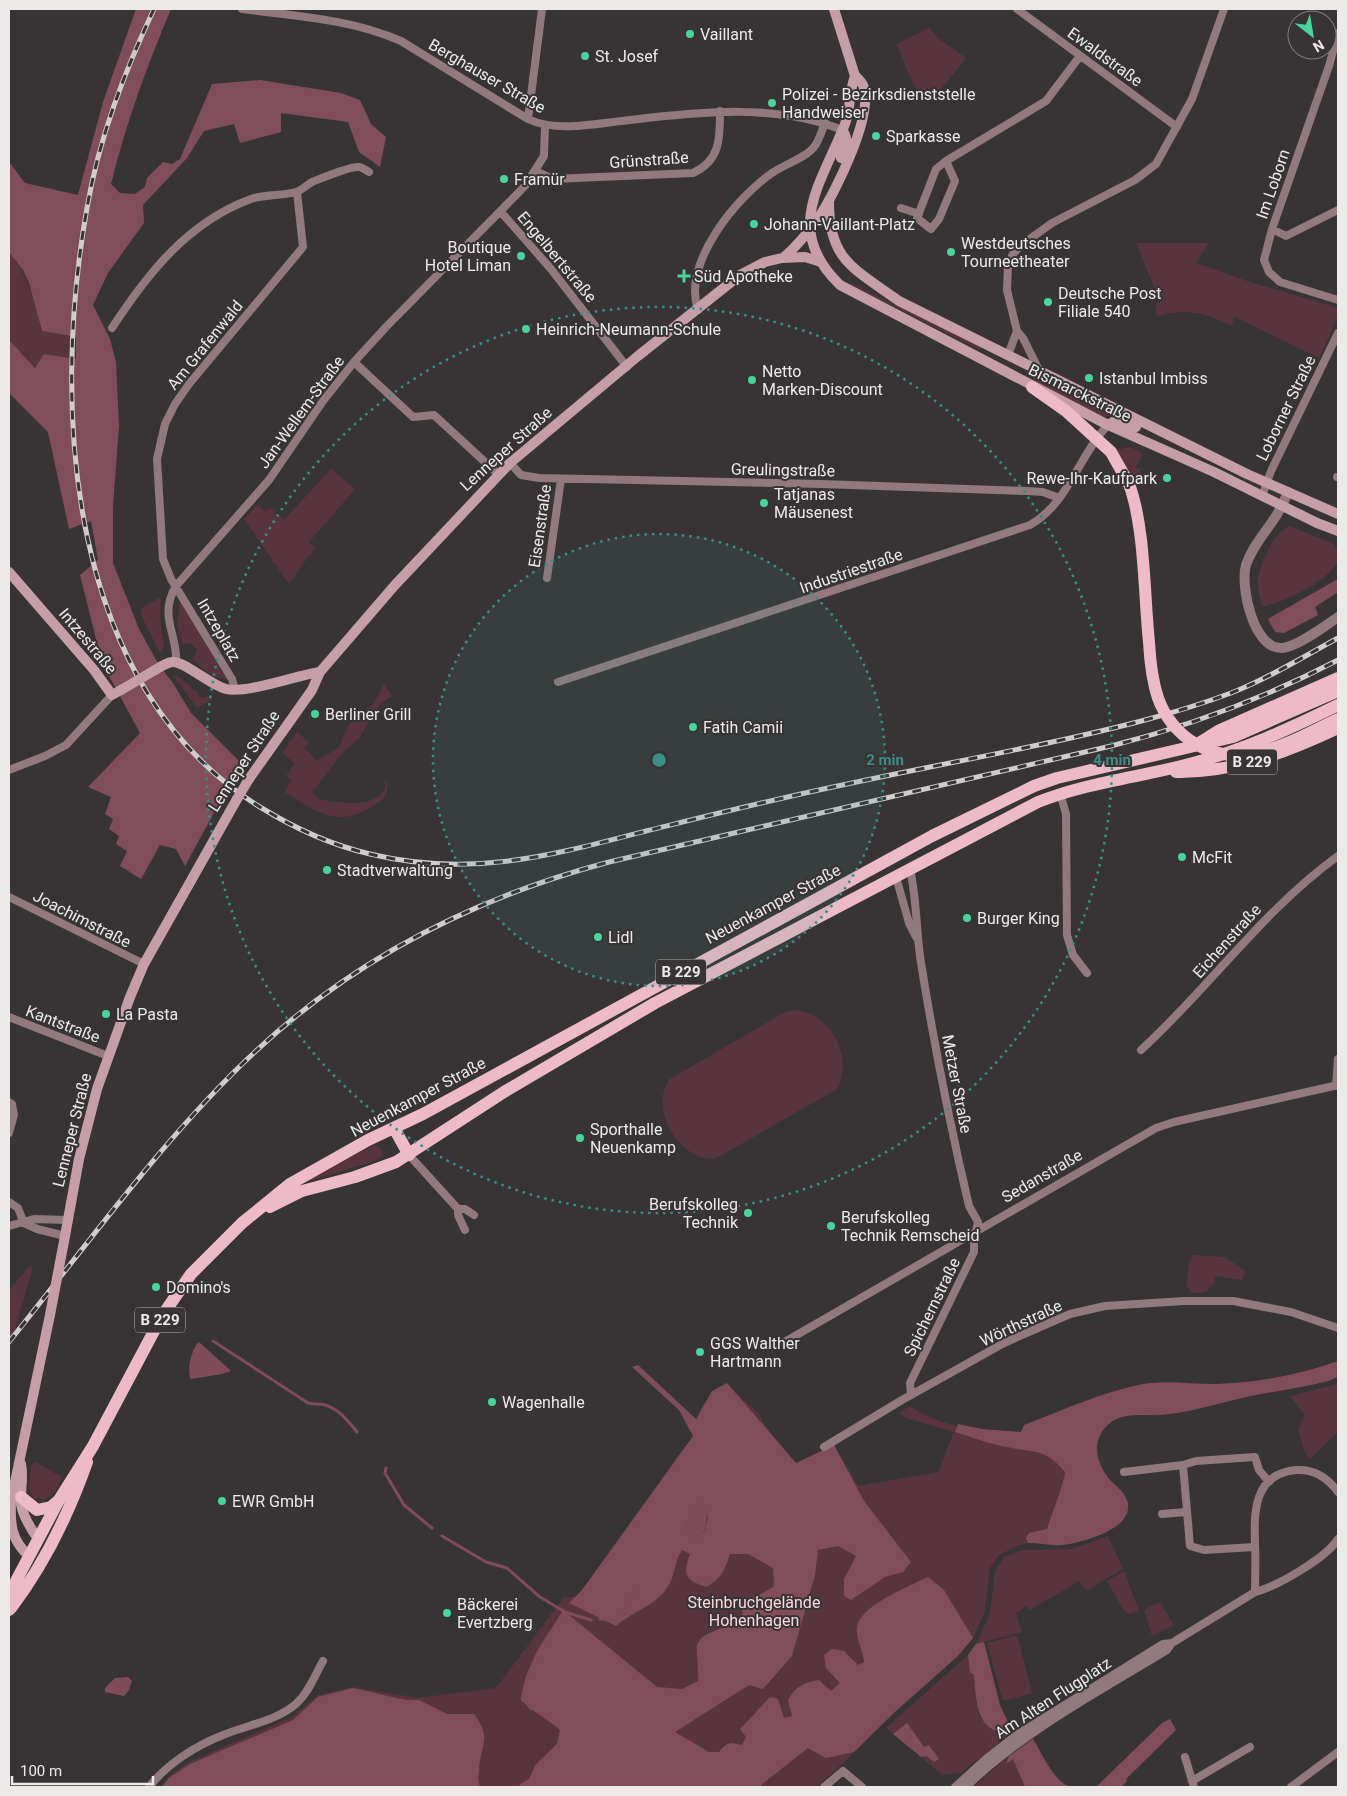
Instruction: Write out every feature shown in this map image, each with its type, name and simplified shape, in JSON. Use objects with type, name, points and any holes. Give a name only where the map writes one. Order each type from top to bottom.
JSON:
[{"type":"main road","points":[[834,9],[855,76],[863,85],[864,112],[857,139],[838,178]]},
{"type":"main road","points":[[838,178],[836,168],[847,143],[842,130],[849,110],[851,87],[855,76]]},
{"type":"main road","name":"Bismarckstraße","points":[[842,130],[816,185],[810,209],[810,229],[814,246],[821,262],[840,285],[1032,387],[1039,388],[1108,424],[1316,523],[1338,530]]},
{"type":"main road","name":"Lenneper Straße","points":[[782,258],[800,243],[810,229],[828,200],[838,178]]},
{"type":"main road","name":"Bismarckstraße","points":[[828,200],[828,217],[833,239],[842,257],[857,272],[899,301],[1152,428],[1266,483],[1338,514]]},
{"type":"main road","name":"Lenneper Straße","points":[[34,1559],[18,1546],[10,1525],[11,1501],[21,1464],[79,1159],[108,1056],[144,964],[249,779],[312,690],[320,672],[395,585],[498,474],[734,280],[755,266],[782,258],[804,257],[821,262]]},
{"type":"main road","points":[[1000,370],[1008,355]]},
{"type":"main road","points":[[1032,387],[1066,411],[1096,438],[1115,458],[1128,484],[1137,515],[1154,682],[1162,707],[1177,729],[1187,739],[1207,750],[1240,755],[1272,748],[1338,719]]},
{"type":"main road","points":[[1108,424],[1118,419],[1138,427],[1152,428]]},
{"type":"main road","name":"Intzestraße","points":[[9,572],[89,664],[112,695],[155,670],[176,662]]},
{"type":"main road","points":[[176,662],[216,686],[234,690],[320,672]]},
{"type":"main road","name":"B 229","points":[[1191,749],[1218,731],[1266,712],[1338,678]]},
{"type":"main road","name":"Neuenkamper Straße","points":[[254,1214],[302,1191],[383,1168],[409,1154],[504,1092],[627,1019],[1038,802],[1060,793],[1161,772],[1216,757],[1286,723],[1338,691]]},
{"type":"main road","name":"Neuenkamper Straße","points":[[38,1539],[59,1500],[93,1446],[131,1371],[179,1290],[205,1259],[290,1184],[904,851],[1034,786],[1108,766],[1191,749],[1286,723],[1338,705]]},
{"type":"main road","name":"B 229","points":[[1161,772],[1197,772],[1247,763],[1283,752],[1338,728]]},
{"type":"main road","points":[[904,851],[910,869]]},
{"type":"main road","points":[[892,858],[896,877]]},
{"type":"main road","points":[[394,1128],[409,1154]]},
{"type":"main road","name":"Neuenkamper Straße","points":[[48,1548],[80,1484],[93,1446]]},
{"type":"main road","name":"Lenneper Straße","points":[[21,1464],[23,1477],[21,1497],[26,1519],[38,1539]]},
{"type":"main road","points":[[21,1497],[38,1510],[50,1507],[59,1500]]},
{"type":"main road","points":[[38,1539],[48,1548]]},
{"type":"main road","name":"B 229","points":[[34,1559],[38,1539]]},
{"type":"main road","name":"B 229","points":[[9,1610],[16,1581],[34,1559],[48,1548]]},
{"type":"street","name":"Berghauser Straße","points":[[242,9],[349,23],[381,33],[401,41],[528,119],[545,126],[592,124],[720,111],[741,111],[825,123],[842,130]]},
{"type":"street","points":[[528,119],[542,9]]},
{"type":"street","name":"Ewaldstraße","points":[[1017,9],[1177,127]]},
{"type":"street","points":[[1039,370],[1023,338],[1017,331],[1007,290],[1008,265],[1020,246],[1052,223],[1150,170],[1162,156],[1202,77],[1224,9]]},
{"type":"street","name":"Im Loborn","points":[[1338,33],[1329,66],[1272,229],[1264,260],[1269,272],[1280,282],[1338,300]]},
{"type":"street","points":[[946,161],[955,181],[939,219],[931,229],[917,218],[936,169],[946,161],[1046,101],[1080,56]]},
{"type":"street","name":"Grünstraße","points":[[536,171],[553,179],[693,173],[704,167],[717,152],[720,141],[720,111]]},
{"type":"street","points":[[698,310],[694,299],[695,287],[710,244],[728,212],[762,180],[813,149],[825,123]]},
{"type":"street","name":"Jan-Wellem-Straße","points":[[176,662],[169,615],[172,595],[176,586],[269,480],[323,401],[354,362],[386,327],[501,212],[536,171],[545,151],[545,126]]},
{"type":"street","points":[[112,328],[140,286],[189,234],[204,222],[253,198],[270,194],[297,192],[311,182],[344,170],[359,167],[369,172]]},
{"type":"street","name":"Am Grafenwald","points":[[176,586],[165,568],[163,559],[157,459],[165,424],[189,384],[303,247],[304,239],[297,192]]},
{"type":"street","points":[[902,208],[919,214]]},
{"type":"street","points":[[1272,229],[1286,236],[1338,210]]},
{"type":"street","name":"Engelbertstraße","points":[[501,212],[551,269],[627,367]]},
{"type":"street","points":[[1008,355],[1017,331]]},
{"type":"street","name":"Loborner Straße","points":[[1262,496],[1266,483],[1338,333]]},
{"type":"street","points":[[354,362],[413,417],[434,415],[498,474]]},
{"type":"street","name":"Industriestraße","points":[[558,682],[1023,528],[1045,516],[1059,498],[1096,438],[1108,424]]},
{"type":"street","name":"Greulingstraße","points":[[510,464],[521,475],[528,477],[821,484],[1043,492],[1059,498]]},
{"type":"street","name":"Eisenstraße","points":[[547,578],[561,479]]},
{"type":"street","points":[[1288,492],[1282,506],[1252,550],[1244,574],[1246,601],[1260,634],[1269,645],[1285,648],[1338,617]]},
{"type":"street","name":"Intzeplatz","points":[[176,586],[232,679],[234,690]]},
{"type":"street","points":[[9,770],[45,756],[66,744],[79,733],[112,695]]},
{"type":"street","points":[[1060,793],[1066,814],[1068,935],[1073,955],[1087,973]]},
{"type":"street","name":"Eichenstraße","points":[[1141,1050],[1176,1018],[1280,904],[1338,856]]},
{"type":"street","name":"Metzer Straße","points":[[910,869],[917,922],[917,939],[959,1164],[969,1206],[978,1222],[977,1230]]},
{"type":"street","name":"Metzer Straße","points":[[896,877],[909,923],[917,939]]},
{"type":"street","name":"Joachimstraße","points":[[9,897],[144,964]]},
{"type":"street","name":"Kantstraße","points":[[9,1018],[108,1056]]},
{"type":"street","points":[[1337,1085],[1338,1059]]},
{"type":"street","name":"Sedanstraße","points":[[781,1344],[1156,1128],[1174,1122],[1337,1085]]},
{"type":"street","points":[[9,1102],[14,1112],[9,1133]]},
{"type":"street","points":[[409,1154],[458,1209],[458,1215],[465,1230]]},
{"type":"street","points":[[9,1202],[18,1208],[24,1223],[37,1229],[65,1236]]},
{"type":"street","points":[[458,1209],[465,1209],[474,1215]]},
{"type":"street","points":[[9,1226],[34,1219],[67,1220]]},
{"type":"street","name":"Spichernstraße","points":[[911,1395],[910,1383],[974,1252],[974,1240],[977,1230]]},
{"type":"street","name":"Wörthstraße","points":[[824,1447],[911,1395],[1039,1327],[1070,1314],[1105,1306],[1184,1301],[1233,1301],[1291,1312],[1338,1328]]},
{"type":"street","points":[[1124,1472],[1196,1461],[1255,1458],[1259,1470],[1269,1482]]},
{"type":"street","points":[[1183,1464],[1190,1546],[1204,1550],[1255,1547]]},
{"type":"street","points":[[1256,1592],[1254,1520],[1258,1499],[1269,1482],[1287,1472],[1313,1472],[1328,1481],[1338,1492]]},
{"type":"street","points":[[1162,1514],[1186,1512]]},
{"type":"street","name":"Am Alten Flugplatz","points":[[966,1787],[1001,1756],[1025,1739],[1167,1650],[1172,1643],[1256,1592],[1268,1589],[1322,1555],[1338,1539]]},
{"type":"street","name":"Am Alten Flugplatz","points":[[955,1787],[987,1758],[1018,1734],[1163,1644],[1172,1643]]},
{"type":"street","points":[[149,1787],[166,1767],[202,1745],[221,1735],[287,1711],[306,1692],[323,1661]]},
{"type":"street","points":[[1185,1758],[1193,1784],[1250,1747]]},
{"type":"street","points":[[1291,1787],[1338,1752]]},
{"type":"street","points":[[824,1787],[842,1771],[862,1787]]},
{"type":"green space","points":[[136,9],[171,9],[123,139],[111,184],[120,193],[135,194],[145,187],[147,178],[163,162],[172,164],[180,159],[212,84],[260,80],[341,93],[360,100],[371,124],[386,137],[380,167],[359,152],[348,122],[281,113],[281,132],[240,143],[234,124],[204,131],[187,158],[143,205],[144,223],[108,273],[93,305],[110,339],[116,362],[119,426],[113,506],[113,563],[139,629],[159,665],[173,683],[191,713],[241,763],[185,866],[176,849],[160,845],[141,879],[120,866],[127,851],[116,844],[119,836],[109,829],[113,819],[105,814],[111,797],[88,787],[140,733],[102,663],[80,575],[98,560],[91,521],[69,529],[48,432],[9,393],[9,340],[35,368],[44,354],[76,359],[76,337],[42,331],[29,283],[23,270],[9,252],[9,162],[25,183],[78,195],[103,102]]},
{"type":"green space","points":[[929,28],[939,39],[966,58],[941,89],[922,100],[906,68],[897,44]]},
{"type":"green space","points":[[1136,243],[1209,243],[1196,263],[1247,281],[1338,308],[1338,316],[1319,358],[1235,317],[1231,326],[1213,317],[1195,313],[1176,312],[1157,316],[1155,304],[1160,302]]},
{"type":"green space","points":[[9,252],[26,279],[42,331],[76,337],[76,359],[44,354],[35,368],[9,340]]},
{"type":"green space","points":[[851,283],[981,347],[980,350],[852,285]]},
{"type":"green space","points":[[1038,376],[1115,415],[1103,417],[1031,381]]},
{"type":"green space","points":[[1127,447],[1139,450],[1142,456],[1136,466],[1136,470],[1138,468],[1141,469],[1135,485],[1116,451]]},
{"type":"green space","points":[[331,469],[355,489],[309,542],[315,547],[289,584],[244,519],[258,505],[266,512],[270,508],[284,520]]},
{"type":"green space","points":[[1290,526],[1333,544],[1338,551],[1338,562],[1323,578],[1304,590],[1262,607],[1258,582],[1261,565],[1274,540]]},
{"type":"green space","points":[[1338,579],[1338,592],[1315,607],[1318,615],[1284,633],[1275,632],[1268,619]]},
{"type":"green space","points":[[161,598],[160,616],[164,647],[160,653],[141,615],[142,608]]},
{"type":"green space","points":[[180,600],[227,679],[217,677],[204,669],[193,659],[197,650],[190,643],[183,644],[177,623]]},
{"type":"green space","points":[[173,675],[179,677],[198,693],[198,696],[204,698],[206,696],[213,699],[197,708]]},
{"type":"green space","points":[[384,684],[392,696],[380,704],[359,738],[342,753],[313,791],[318,799],[343,803],[362,802],[378,797],[385,790],[386,780],[388,787],[384,798],[370,808],[345,817],[322,813],[285,792],[291,780],[286,776],[295,763],[282,753],[297,732],[309,742],[305,748],[317,761],[339,747],[349,724],[374,703]]},
{"type":"green space","points":[[793,1010],[806,1012],[818,1018],[836,1038],[843,1064],[842,1077],[837,1089],[715,1159],[702,1157],[690,1151],[679,1142],[665,1118],[664,1091],[670,1079],[785,1012]]},
{"type":"green space","points":[[375,1145],[379,1146],[383,1155],[375,1161],[305,1182],[316,1174]]},
{"type":"green space","points":[[1193,1255],[1225,1257],[1245,1271],[1242,1280],[1215,1276],[1214,1283],[1206,1292],[1192,1293],[1186,1285],[1189,1263]]},
{"type":"green space","points":[[33,1266],[9,1351],[9,1291],[28,1267]]},
{"type":"green space","points":[[1338,1361],[1338,1377],[1328,1381],[1246,1397],[1179,1413],[1126,1416],[1114,1420],[1103,1430],[1099,1437],[1097,1452],[1106,1474],[1125,1495],[1128,1508],[1125,1517],[1107,1532],[1071,1544],[1028,1543],[1026,1538],[1029,1533],[1047,1529],[1065,1472],[1058,1464],[1039,1453],[994,1444],[955,1432],[958,1424],[982,1429],[1021,1432],[1024,1425],[1098,1397],[1143,1384],[1246,1382],[1293,1374]]},
{"type":"green space","points":[[638,1365],[696,1419],[712,1391],[727,1383],[796,1463],[834,1445],[864,1501],[911,1562],[903,1572],[885,1577],[851,1600],[844,1596],[844,1579],[856,1556],[838,1546],[818,1550],[815,1575],[792,1656],[763,1689],[749,1685],[675,1732],[709,1752],[719,1752],[724,1746],[729,1744],[742,1745],[746,1737],[740,1729],[770,1697],[778,1699],[784,1718],[792,1716],[788,1700],[800,1686],[819,1680],[831,1691],[840,1683],[826,1668],[824,1655],[832,1649],[844,1651],[858,1665],[864,1662],[857,1628],[866,1612],[898,1591],[928,1577],[944,1590],[973,1638],[958,1656],[896,1711],[854,1752],[826,1758],[808,1748],[761,1785],[762,1787],[519,1787],[520,1784],[529,1779],[536,1764],[557,1744],[560,1730],[521,1700],[523,1688],[532,1664],[563,1610],[657,1687],[682,1689],[698,1681],[697,1646],[700,1640],[711,1632],[726,1627],[739,1619],[743,1613],[740,1604],[774,1586],[773,1568],[748,1554],[730,1554],[719,1577],[706,1587],[694,1582],[687,1575],[686,1567],[690,1554],[682,1550],[671,1582],[664,1592],[654,1601],[616,1626],[569,1603],[582,1590],[693,1436],[679,1410],[632,1367]],"holes":[[[703,1502],[708,1518],[704,1533],[686,1523]]]},
{"type":"green space","name":"Steinbruchgelände Hohenhagen","points":[[726,1383],[758,1413],[792,1468],[834,1445],[858,1486],[938,1472],[954,1432],[906,1418],[899,1413],[910,1406],[943,1422],[962,1427],[1001,1434],[1058,1438],[1104,1529],[1019,1545],[999,1555],[990,1568],[985,1611],[973,1638],[849,1753],[854,1752],[817,1787],[160,1787],[168,1777],[189,1762],[292,1717],[318,1695],[353,1687],[418,1698],[496,1688],[564,1597],[582,1597],[700,1435]]},
{"type":"green space","points":[[1338,1384],[1338,1432],[1310,1459],[1304,1451],[1298,1429],[1305,1415],[1290,1396]]},
{"type":"green space","points":[[35,1462],[62,1477],[55,1492],[41,1502],[42,1499],[36,1498],[35,1500],[29,1489],[31,1465]]},
{"type":"green space","points":[[1108,1536],[1123,1569],[1086,1591],[1079,1581],[1030,1610],[1027,1606],[1016,1613],[1022,1632],[976,1644],[990,1614],[995,1572],[1003,1558],[1021,1550],[1071,1549]]},
{"type":"green space","points":[[1124,1571],[1139,1611],[1129,1614],[1124,1611],[1107,1581]]},
{"type":"green space","points":[[1160,1602],[1174,1625],[1152,1636],[1144,1610]]},
{"type":"green space","points":[[1017,1635],[1032,1693],[1003,1701],[987,1643]]},
{"type":"green space","points":[[984,1642],[1000,1705],[1007,1720],[1001,1731],[986,1725],[982,1718],[976,1701],[974,1675],[970,1672],[968,1655],[976,1644]]},
{"type":"green space","points":[[968,1655],[974,1675],[977,1708],[982,1720],[989,1726],[1001,1730],[1007,1720],[1013,1731],[961,1773],[942,1775],[921,1757],[927,1756],[907,1723],[893,1734],[886,1728]]},
{"type":"green space","points":[[353,1688],[406,1700],[419,1700],[447,1714],[474,1714],[480,1723],[484,1736],[478,1775],[480,1787],[162,1787],[169,1778],[190,1764],[293,1720],[318,1697]]},
{"type":"green space","points":[[1170,1719],[1176,1730],[1126,1779],[1127,1781],[1121,1787],[1096,1787],[1162,1723]]},
{"type":"green space","points":[[907,1723],[924,1747],[929,1745],[939,1759],[934,1762],[927,1756],[921,1757],[893,1734]]},
{"type":"green space","points":[[1033,1739],[1054,1774],[1059,1780],[1071,1787],[1025,1787],[1013,1759],[1006,1764],[1009,1756]]},
{"type":"green space","points":[[1009,1756],[1007,1758],[1013,1759],[1025,1787],[973,1787]]},
{"type":"shaded area","points":[[199,1342],[231,1371],[191,1379],[189,1371],[190,1359]]},
{"type":"shaded area","points":[[703,1502],[705,1502],[706,1508],[706,1526],[701,1536],[690,1539],[686,1534],[686,1524]]},
{"type":"shaded area","points":[[128,1677],[132,1681],[129,1690],[124,1696],[105,1692],[105,1688],[115,1678]]},
{"type":"waterway","points":[[213,1341],[308,1403],[323,1404],[335,1409],[357,1432]]},
{"type":"waterway","points":[[386,1468],[385,1473],[404,1505],[432,1528]]},
{"type":"waterway","points":[[442,1536],[486,1562],[507,1568],[540,1597],[565,1612],[591,1620]]},
{"type":"waterway","points":[[600,1619],[621,1619],[636,1591]]},
{"type":"waterway","points":[[531,1709],[523,1697],[525,1685],[538,1652],[565,1612]]},
{"type":"railway","points":[[154,9],[123,82],[98,156],[87,208],[76,287],[72,370],[75,455],[88,539],[111,618],[146,692],[196,755],[260,807],[286,822],[341,846],[407,861],[476,864],[543,856],[792,796],[1057,741],[1145,720],[1231,693],[1259,681],[1338,638]]},
{"type":"railway","points":[[9,1342],[128,1191],[191,1117],[223,1083],[295,1017],[336,986],[421,934],[466,912],[512,893],[560,876],[609,862],[1140,738],[1198,720],[1255,699],[1338,660]]},
{"type":"place","name":"Vaillant","points":[[690,34]]},
{"type":"place","name":"St. Josef","points":[[585,56]]},
{"type":"place","name":"Polizei - Bezirksdienststelle Handweiser","points":[[772,103]]},
{"type":"place","name":"Sparkasse","points":[[876,136]]},
{"type":"place","name":"Framür","points":[[504,179]]},
{"type":"place","name":"Johann-Vaillant-Platz","points":[[754,224]]},
{"type":"place","name":"Westdeutsches Tourneetheater","points":[[951,252]]},
{"type":"place","name":"Boutique Hotel Liman","points":[[521,256]]},
{"type":"place","name":"Süd Apotheke","points":[[684,276]]},
{"type":"place","name":"Deutsche Post Filiale 540","points":[[1048,302]]},
{"type":"place","name":"Heinrich-Neumann-Schule","points":[[526,329]]},
{"type":"place","name":"Istanbul Imbiss","points":[[1089,378]]},
{"type":"place","name":"Netto Marken-Discount","points":[[752,380]]},
{"type":"place","name":"Rewe-Ihr-Kaufpark","points":[[1167,478]]},
{"type":"place","name":"Tatjanas Mäusenest","points":[[764,503]]},
{"type":"place","name":"Berliner Grill","points":[[315,714]]},
{"type":"place","name":"Fatih Camii","points":[[693,727]]},
{"type":"place","name":"McFit","points":[[1182,857]]},
{"type":"place","name":"Stadtverwaltung","points":[[327,870]]},
{"type":"place","name":"Burger King","points":[[967,918]]},
{"type":"place","name":"Lidl","points":[[598,937]]},
{"type":"place","name":"La Pasta","points":[[106,1014]]},
{"type":"place","name":"Sporthalle Neuenkamp","points":[[580,1138]]},
{"type":"place","name":"Berufskolleg Technik","points":[[748,1213]]},
{"type":"place","name":"Berufskolleg Technik Remscheid","points":[[831,1226]]},
{"type":"place","name":"Domino's","points":[[156,1287]]},
{"type":"place","name":"GGS Walther Hartmann","points":[[700,1352]]},
{"type":"place","name":"Wagenhalle","points":[[492,1402]]},
{"type":"place","name":"EWR GmbH","points":[[222,1501]]},
{"type":"place","name":"Bäckerei Evertzberg","points":[[447,1613]]}]
